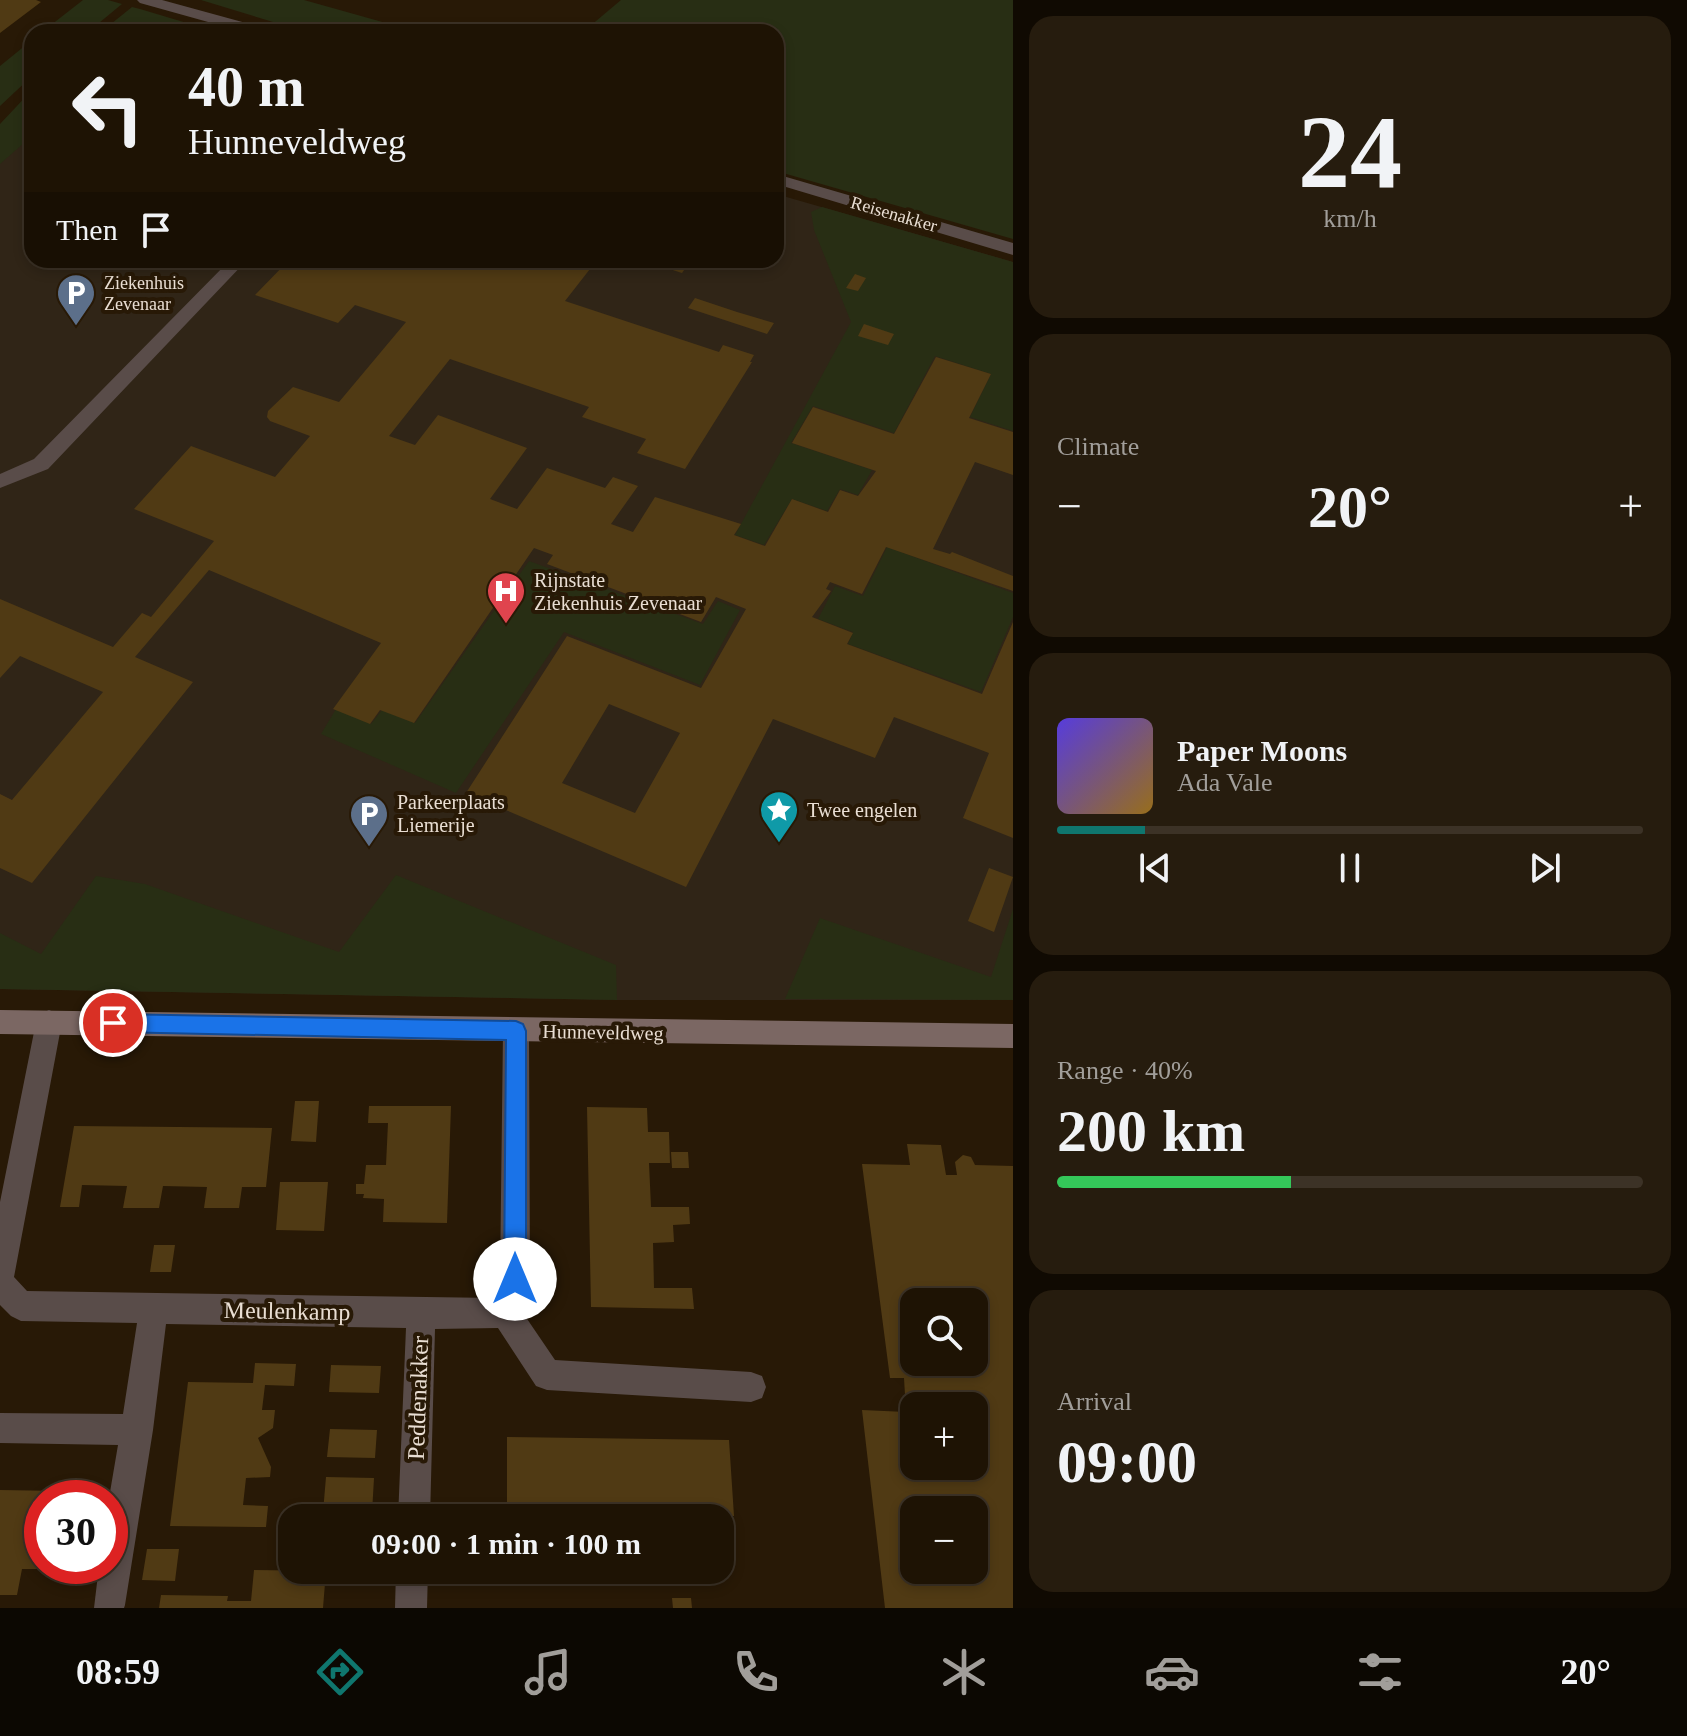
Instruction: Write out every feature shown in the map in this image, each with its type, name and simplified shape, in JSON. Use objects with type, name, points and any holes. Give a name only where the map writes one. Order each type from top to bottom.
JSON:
[{"type":"street","points":[[158,1],[235,24]]},
{"type":"street","name":"Reisenakker","points":[[784,181],[1013,249]]},
{"type":"street","name":"Hunneveldweg","points":[[0,1022],[1013,1036]]},
{"type":"street","points":[[0,1275],[49,1022]]},
{"type":"street","points":[[516,1031],[515,1279],[505,1313],[547,1375],[751,1387]]},
{"type":"street","name":"Meulenkamp","points":[[0,1284],[21,1306],[421,1314]]},
{"type":"street","points":[[109,1605],[138,1430],[154,1308]]},
{"type":"street","name":"Peddenakker","points":[[414,1504],[421,1314],[505,1313]]},
{"type":"street","points":[[0,1428],[138,1430]]},
{"type":"street","points":[[411,1608],[412,1584]]},
{"type":"lane","points":[[0,481],[41,464],[231,268]]},
{"type":"shaded area","name":"Rijnstate Ziekenhuis Zevenaar","points":[[24,139],[24,268],[784,268],[784,196],[1013,262],[1013,1000],[617,1000],[0,989],[0,160]]},
{"type":"green space","points":[[83,0],[108,0],[122,4],[98,24],[52,24]]},
{"type":"green space","points":[[201,0],[304,0],[390,24],[280,24]]},
{"type":"green space","points":[[621,0],[1013,0],[1013,239],[784,173],[784,24],[592,24]]},
{"type":"green space","points":[[132,7],[190,24],[111,24]]},
{"type":"green space","points":[[24,46],[24,84],[0,106],[0,66]]},
{"type":"green space","points":[[24,98],[24,143],[0,164],[0,124]]},
{"type":"green space","points":[[822,207],[1013,262],[1013,431],[970,417],[991,374],[935,356],[894,433],[813,406],[791,443],[872,470],[858,495],[840,489],[827,511],[792,499],[764,545],[735,535],[851,322],[814,230],[811,212]]},
{"type":"green space","points":[[887,547],[1013,593],[1013,617],[981,692],[848,644],[853,632],[818,619],[835,586],[863,596]]},
{"type":"green space","points":[[529,561],[703,624],[718,601],[740,610],[700,685],[564,632],[456,793],[321,734],[336,709],[371,724],[382,710],[415,723]]},
{"type":"green space","points":[[396,875],[616,965],[617,1000],[0,989],[0,933],[41,954],[96,876],[145,884],[339,952]]},
{"type":"green space","points":[[1013,909],[1013,1000],[785,999],[820,918],[991,977]]},
{"type":"building","points":[[0,0],[36,0],[41,2],[0,33]]},
{"type":"building","points":[[281,268],[591,268],[565,301],[719,352],[723,345],[754,355],[685,469],[637,453],[646,439],[582,417],[589,407],[450,359],[389,436],[415,445],[438,415],[527,448],[490,499],[517,509],[547,468],[605,488],[613,477],[638,486],[611,524],[633,532],[655,497],[741,524],[734,535],[765,546],[792,499],[828,512],[840,490],[858,496],[876,471],[792,443],[813,407],[894,434],[936,357],[991,374],[969,418],[1013,432],[1013,475],[975,462],[933,549],[952,552],[1013,576],[1013,591],[886,547],[862,594],[830,582],[826,589],[831,591],[812,617],[853,633],[847,644],[982,694],[1013,622],[1013,838],[963,818],[989,753],[894,717],[875,758],[773,719],[686,887],[466,793],[567,636],[701,688],[746,609],[716,597],[701,622],[547,564],[553,555],[534,548],[414,723],[380,710],[370,724],[333,709],[381,643],[209,570],[135,657],[193,682],[32,883],[0,868],[0,794],[12,800],[103,692],[20,656],[0,678],[0,599],[113,647],[142,613],[151,617],[214,541],[134,509],[191,446],[275,477],[310,436],[270,421],[268,411],[293,387],[339,402],[406,322],[355,305],[338,323],[255,295]],"holes":[[[609,704],[680,733],[635,813],[562,783]]]},
{"type":"building","points":[[667,268],[685,268],[682,273]]},
{"type":"building","points":[[855,274],[866,278],[858,291],[846,288]]},
{"type":"building","points":[[695,298],[774,323],[767,334],[688,308]]},
{"type":"building","points":[[864,324],[894,334],[888,345],[858,336]]},
{"type":"building","points":[[989,868],[1013,877],[994,932],[968,921]]},
{"type":"building","points":[[295,1101],[319,1101],[316,1142],[291,1141]]},
{"type":"building","points":[[369,1106],[451,1106],[447,1223],[383,1222],[384,1199],[363,1198],[364,1194],[356,1194],[356,1184],[364,1184],[366,1165],[386,1165],[388,1123],[368,1123]]},
{"type":"building","points":[[587,1107],[647,1108],[648,1132],[669,1132],[670,1163],[649,1163],[651,1207],[689,1207],[690,1224],[673,1225],[674,1242],[653,1243],[654,1288],[692,1288],[694,1309],[591,1307]]},
{"type":"building","points":[[74,1126],[272,1128],[266,1187],[242,1187],[239,1208],[204,1208],[207,1187],[163,1186],[159,1208],[123,1208],[127,1186],[82,1185],[79,1207],[60,1207]]},
{"type":"building","points":[[907,1144],[941,1145],[946,1175],[957,1175],[955,1162],[963,1155],[971,1157],[975,1165],[1013,1166],[1013,1608],[885,1608],[862,1410],[900,1412],[900,1480],[988,1480],[988,1392],[905,1392],[904,1378],[890,1378],[862,1164],[910,1165]]},
{"type":"building","points":[[671,1152],[688,1152],[689,1168],[672,1168]]},
{"type":"building","points":[[280,1182],[328,1182],[324,1231],[276,1230]]},
{"type":"building","points":[[154,1245],[175,1245],[171,1272],[150,1272]]},
{"type":"building","points":[[255,1363],[296,1364],[294,1386],[265,1385],[262,1410],[275,1410],[273,1428],[258,1438],[271,1467],[270,1477],[246,1478],[243,1505],[268,1506],[266,1527],[170,1526],[188,1382],[253,1383]]},
{"type":"building","points":[[331,1365],[381,1366],[379,1393],[329,1392]]},
{"type":"building","points":[[330,1429],[377,1430],[375,1458],[327,1457]]},
{"type":"building","points":[[507,1437],[729,1440],[733,1504],[507,1504]]},
{"type":"building","points":[[326,1477],[374,1478],[373,1504],[324,1504]]},
{"type":"building","points":[[0,1490],[24,1490],[24,1569],[17,1595],[0,1595]]},
{"type":"building","points":[[147,1549],[179,1549],[175,1581],[142,1580]]},
{"type":"building","points":[[254,1570],[278,1570],[278,1584],[325,1584],[323,1608],[159,1608],[161,1595],[228,1596],[227,1601],[251,1601]]},
{"type":"building","points":[[672,1598],[691,1598],[692,1608],[673,1608]]},
{"type":"place","name":"Ziekenhuis Zevenaar","points":[[76,327]]},
{"type":"place","name":"Rijnstate Ziekenhuis Zevenaar","points":[[506,625]]},
{"type":"place","name":"Twee engelen","points":[[779,844]]},
{"type":"place","name":"Parkeerplaats Liemerije","points":[[369,848]]},
{"type":"route","points":[[113,1023],[516,1031],[515,1279]]}]
